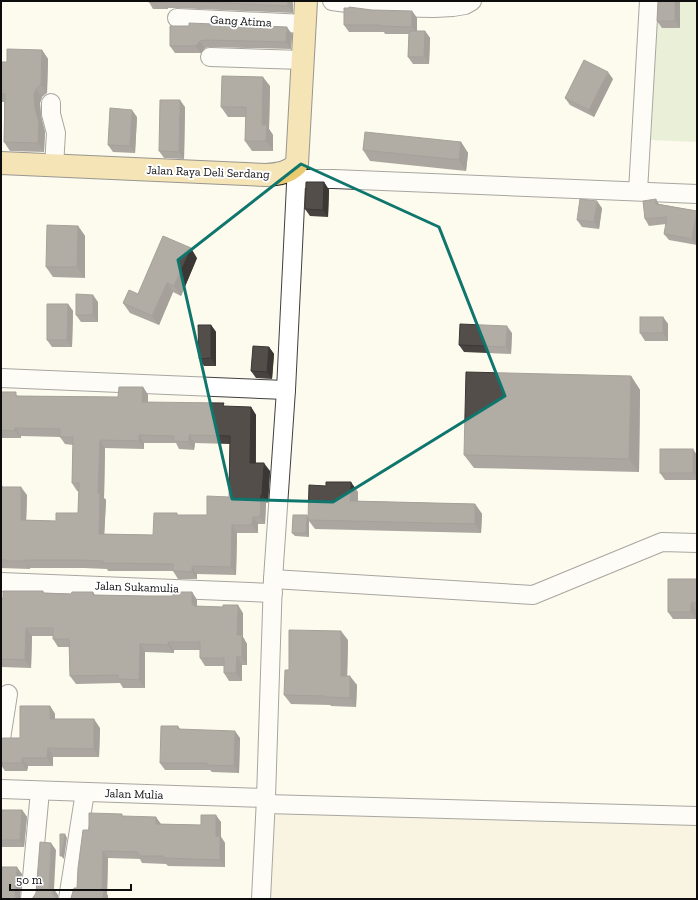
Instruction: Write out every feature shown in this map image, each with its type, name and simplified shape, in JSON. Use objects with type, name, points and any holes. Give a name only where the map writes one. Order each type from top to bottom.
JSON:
[{"type":"main road","points":[[297,171],[306,1]]},
{"type":"main road","name":"Jalan Raya Deli Serdang","points":[[1,163],[266,175],[286,172],[291,169],[297,171]]},
{"type":"street","points":[[332,1],[377,7],[434,8],[465,5],[472,1]]},
{"type":"street","points":[[638,191],[649,1]]},
{"type":"street","name":"Gang Atima","points":[[177,18],[305,24]]},
{"type":"street","points":[[210,57],[303,60]]},
{"type":"street","points":[[51,102],[51,114],[56,133],[54,166]]},
{"type":"street","points":[[261,899],[266,801],[273,586],[286,390],[297,171],[334,178],[697,194]]},
{"type":"street","points":[[1,378],[286,390]]},
{"type":"street","name":"Jalan Sukamulia","points":[[1,582],[273,586],[533,595],[662,542],[697,543]]},
{"type":"street","points":[[1,739],[8,694]]},
{"type":"street","name":"Jalan Mulia","points":[[1,789],[266,801],[697,816]]},
{"type":"street","points":[[30,899],[40,791]]},
{"type":"street","points":[[68,899],[85,792]]},
{"type":"highlighted area","points":[[301,164],[439,227],[505,396],[333,502],[232,499],[178,260]]},
{"type":"shaded area","points":[[260,812],[697,825],[697,899],[257,899]]},
{"type":"green space","points":[[658,1],[697,1],[697,142],[651,140]]},
{"type":"building","points":[[164,1],[164,2],[149,2]]},
{"type":"building","points":[[181,1],[288,1],[288,6]]},
{"type":"building","points":[[658,1],[675,1],[675,21],[657,21]]},
{"type":"building","points":[[349,7],[372,10],[412,11],[412,27],[344,25],[344,8]]},
{"type":"building","points":[[189,23],[287,27],[286,42],[206,40],[200,41],[196,46],[170,46],[170,26],[189,26]]},
{"type":"building","points":[[409,31],[425,31],[424,57],[408,57]]},
{"type":"building","points":[[7,49],[42,50],[41,85],[36,89],[34,94],[35,108],[39,123],[38,143],[4,142],[5,94],[1,93],[1,62],[7,62]]},
{"type":"building","points":[[584,60],[608,72],[589,110],[565,98]]},
{"type":"building","points":[[222,76],[263,77],[262,125],[267,125],[266,141],[245,141],[246,107],[221,107]]},
{"type":"building","points":[[160,100],[180,100],[179,152],[159,151]]},
{"type":"building","points":[[110,108],[132,110],[130,146],[108,145]]},
{"type":"building","points":[[365,132],[461,142],[459,160],[363,150]]},
{"type":"building","points":[[306,182],[324,182],[323,210],[305,209]]},
{"type":"building","points":[[580,199],[597,201],[594,222],[577,220]]},
{"type":"building","points":[[656,199],[656,204],[697,211],[692,239],[664,234],[667,217],[645,219],[643,201]]},
{"type":"building","points":[[47,225],[78,226],[77,267],[46,267]]},
{"type":"building","points":[[163,236],[191,248],[174,286],[167,283],[152,316],[123,303],[129,290],[138,294]]},
{"type":"building","points":[[76,294],[93,295],[93,315],[76,315]]},
{"type":"building","points":[[47,304],[68,304],[67,340],[47,340]]},
{"type":"building","points":[[640,317],[663,317],[663,333],[640,333]]},
{"type":"building","points":[[460,324],[507,326],[506,347],[459,345]]},
{"type":"building","points":[[198,325],[211,325],[211,358],[199,359]]},
{"type":"building","points":[[253,346],[269,347],[267,372],[251,371]]},
{"type":"building","points":[[466,372],[631,376],[629,459],[464,455]]},
{"type":"building","points":[[119,387],[143,387],[142,402],[224,403],[223,406],[251,407],[250,463],[264,463],[260,517],[253,517],[252,525],[232,525],[231,567],[192,566],[192,572],[173,571],[173,564],[103,563],[103,561],[79,560],[1,560],[1,487],[21,487],[21,520],[56,521],[56,513],[78,513],[79,483],[72,483],[73,437],[60,437],[60,429],[15,428],[15,431],[1,430],[1,392],[16,392],[16,396],[118,397]],"holes":[[[139,435],[174,436],[174,441],[189,442],[189,435],[230,436],[229,497],[207,496],[207,515],[154,513],[153,535],[99,534],[100,493],[98,493],[100,440],[139,441]]]},
{"type":"building","points":[[660,449],[693,449],[693,473],[660,473]]},
{"type":"building","points":[[326,482],[351,482],[350,501],[475,504],[475,524],[308,520],[309,485],[326,486]]},
{"type":"building","points":[[293,515],[307,515],[306,533],[292,533]]},
{"type":"building","points":[[668,579],[697,579],[697,603],[691,603],[691,612],[668,612]]},
{"type":"building","points":[[3,591],[43,591],[43,593],[71,594],[72,592],[93,592],[93,595],[146,596],[173,596],[173,592],[192,592],[192,604],[194,604],[194,606],[223,607],[223,605],[238,605],[237,635],[242,635],[242,657],[237,656],[236,673],[224,673],[224,658],[200,658],[200,642],[168,642],[168,645],[140,644],[139,680],[118,679],[118,675],[70,676],[69,639],[53,639],[53,628],[26,628],[25,660],[1,659],[1,598],[3,599]]},
{"type":"building","points":[[289,630],[341,631],[341,676],[350,676],[350,698],[284,695],[285,670],[289,670]]},
{"type":"building","points":[[20,706],[50,706],[50,719],[94,719],[94,749],[48,748],[47,758],[22,758],[22,763],[1,763],[1,739],[20,738]]},
{"type":"building","points":[[161,726],[178,726],[178,729],[235,731],[234,766],[207,765],[207,763],[160,763]]},
{"type":"building","points":[[1,810],[22,810],[20,840],[1,840]]},
{"type":"building","points":[[89,813],[156,817],[156,824],[201,825],[201,815],[216,815],[216,836],[220,836],[220,860],[163,858],[163,856],[138,856],[138,852],[103,851],[103,899],[70,899],[74,888],[77,888],[83,830],[89,830]]},
{"type":"building","points":[[60,834],[65,834],[61,856],[60,856]]},
{"type":"building","points":[[40,842],[51,843],[49,888],[53,888],[53,895],[56,899],[32,899],[36,893]]},
{"type":"building","points":[[1,867],[17,867],[15,896],[18,899],[1,899]]}]
